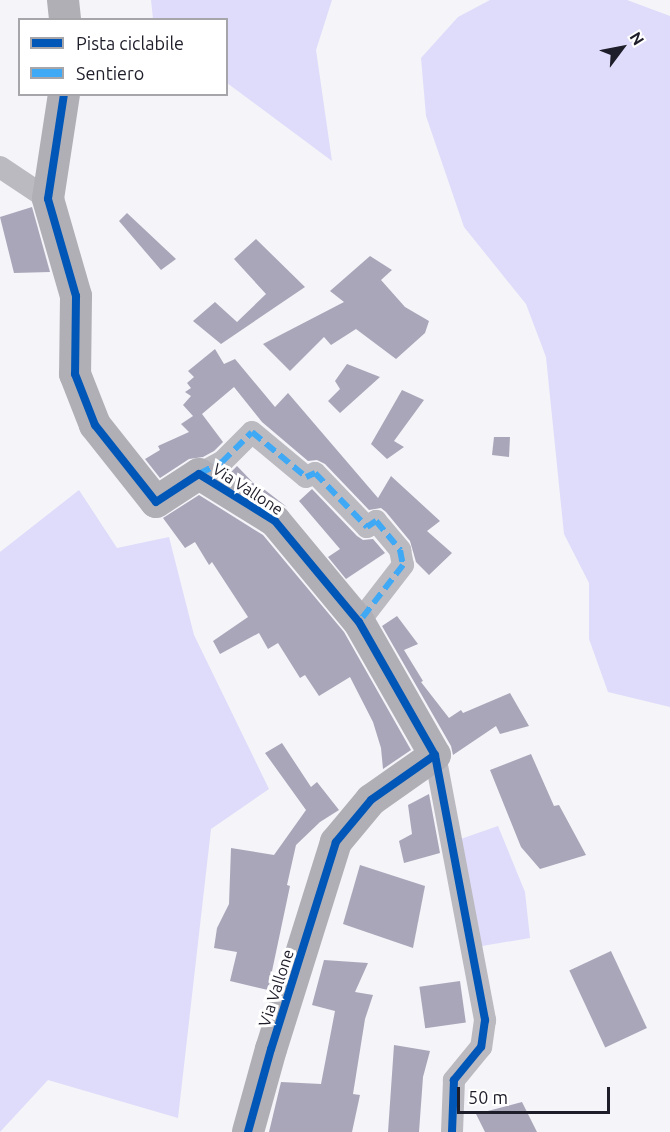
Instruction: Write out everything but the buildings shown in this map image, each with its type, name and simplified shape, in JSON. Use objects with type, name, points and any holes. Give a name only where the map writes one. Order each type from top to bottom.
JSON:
[{"type":"street","points":[[63,0],[65,18]]},
{"type":"street","points":[[0,167],[48,199],[64,96]]},
{"type":"street","name":"Via Vallone","points":[[48,199],[76,296],[75,374],[94,425],[156,502],[222,462],[252,432],[306,477],[315,473],[367,526],[376,521],[400,550],[403,565],[359,622]]},
{"type":"street","name":"Via Vallone","points":[[199,474],[276,521],[359,622],[435,755],[485,1020],[481,1047],[454,1080],[452,1132]]},
{"type":"street","name":"Via Vallone","points":[[248,1132],[271,1049],[336,842],[372,800],[435,755]]},
{"type":"shaded area","points":[[151,0],[332,0],[316,50],[332,161],[228,84],[228,18],[153,18]]},
{"type":"shaded area","points":[[490,0],[627,0],[670,16],[670,707],[608,692],[589,639],[589,583],[564,534],[546,357],[526,304],[464,227],[426,116],[421,58],[458,17]]},
{"type":"shaded area","points":[[79,490],[117,548],[169,537],[194,635],[269,789],[211,829],[178,1118],[48,1080],[0,1132],[0,552]]},
{"type":"shaded area","points":[[498,826],[525,892],[530,938],[476,947],[455,841]]},
{"type":"marked path","points":[[199,474],[222,462],[252,432],[306,477],[315,473],[367,527],[376,521],[400,550],[403,565],[359,622]]},
{"type":"cycle path","points":[[64,96],[48,199],[76,296],[75,374],[95,425],[156,502],[199,474],[275,521],[359,622],[435,755],[371,800],[336,842],[271,1049],[248,1132]]},
{"type":"cycle path","points":[[435,755],[485,1020],[481,1047],[454,1080],[452,1132]]}]
